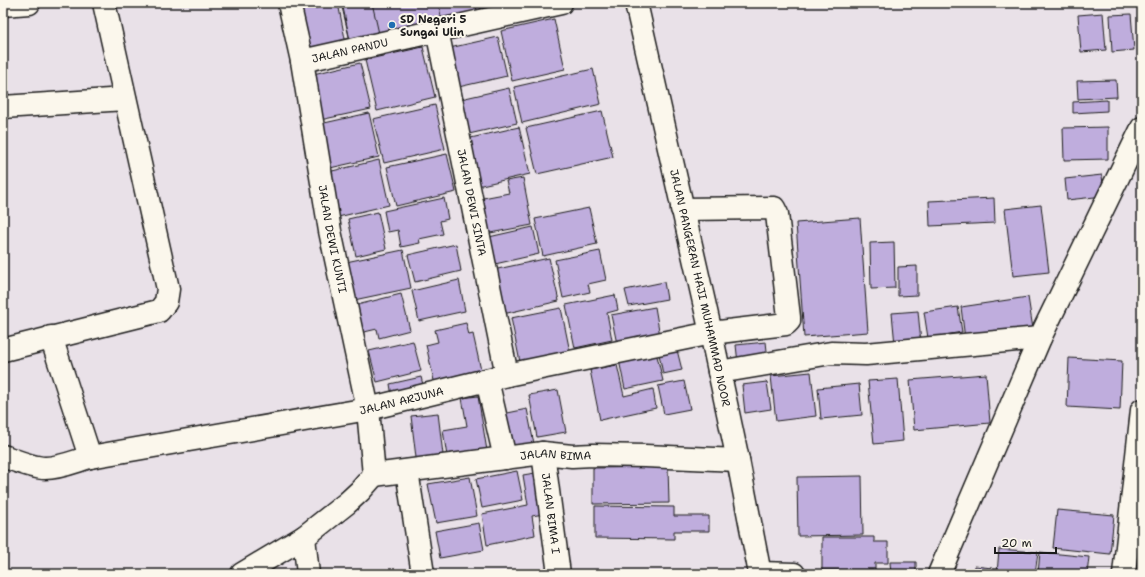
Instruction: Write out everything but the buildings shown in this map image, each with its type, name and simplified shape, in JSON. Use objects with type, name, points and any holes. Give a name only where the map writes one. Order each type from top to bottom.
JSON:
[{"type":"street","points":[[3,350],[159,310],[166,302],[168,290],[104,3]]},
{"type":"street","name":"JALAN DEWI KUNTI","points":[[289,3],[302,60],[330,231],[368,409],[374,476]]},
{"type":"street","name":"JALAN PANDU","points":[[302,60],[561,3]]},
{"type":"street","name":"JALAN PANGERAN HAJI MUHAMMAD NOOR","points":[[636,3],[711,334],[760,573]]},
{"type":"street","name":"JALAN DEWI SINTA","points":[[437,30],[497,377],[505,458]]},
{"type":"street","points":[[3,107],[125,99]]},
{"type":"street","points":[[939,574],[1040,338],[1142,128]]},
{"type":"street","points":[[1122,168],[1132,162],[1142,159]]},
{"type":"street","name":"JALAN ARJUNA","points":[[3,456],[44,468],[63,465],[90,457],[368,409],[497,377],[711,334],[786,324],[789,321],[789,316],[777,214],[774,208],[682,209]]},
{"type":"street","points":[[51,337],[90,457]]},
{"type":"street","points":[[719,372],[832,353],[866,354],[1040,338]]},
{"type":"street","points":[[1124,574],[1138,478],[1142,410]]},
{"type":"street","name":"JALAN BIMA","points":[[374,476],[543,453],[572,456],[593,455],[738,460]]},
{"type":"street","name":"JALAN BIMA I","points":[[543,453],[559,574]]},
{"type":"street","points":[[407,471],[423,574]]},
{"type":"street","points":[[242,574],[304,537],[360,491],[374,476]]},
{"type":"street","points":[[304,537],[308,574]]},
{"type":"street","points":[[760,573],[794,574]]},
{"type":"place","name":"SD Negeri 5 Sungai Ulin","points":[[392,25]]}]
